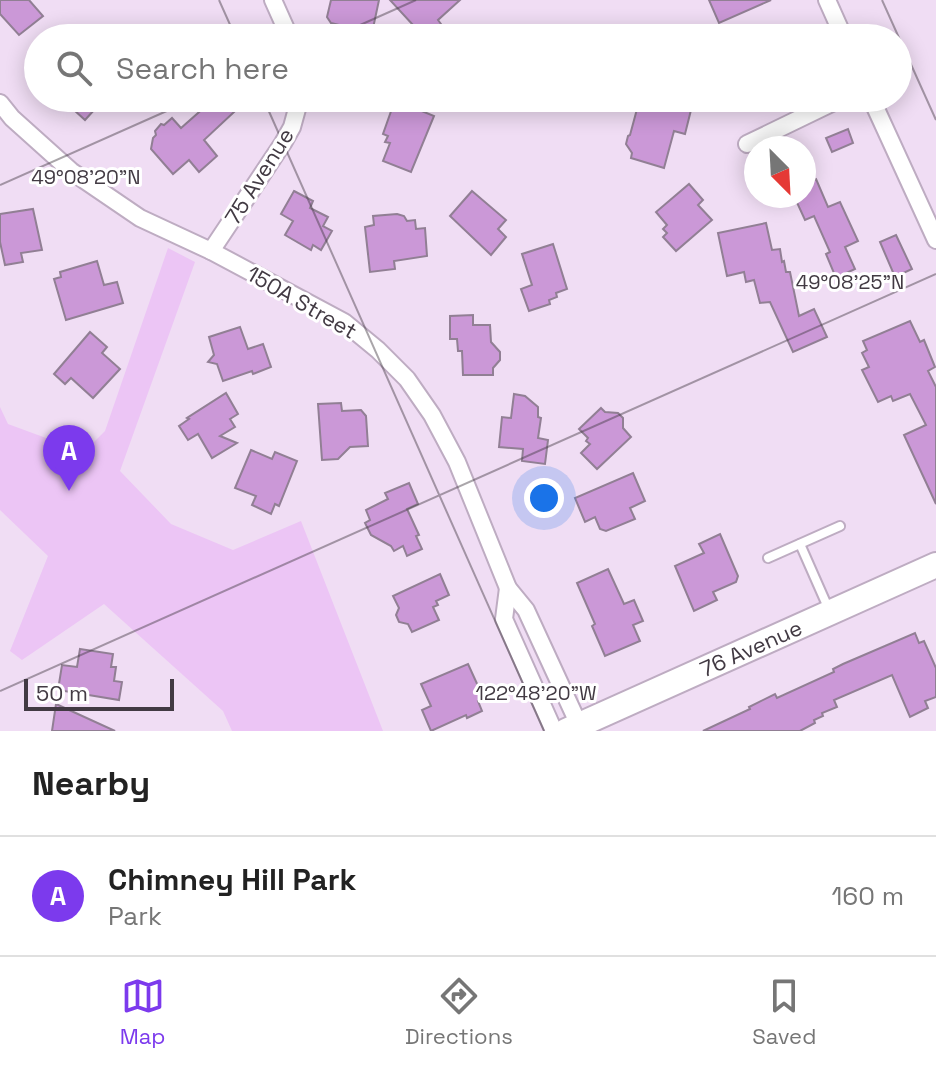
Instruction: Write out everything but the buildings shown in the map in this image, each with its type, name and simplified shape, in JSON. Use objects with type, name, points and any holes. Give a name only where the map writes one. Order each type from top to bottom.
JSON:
[{"type":"street","points":[[273,0],[284,24]]},
{"type":"street","points":[[827,0],[838,24]]},
{"type":"street","name":"150A Street","points":[[0,103],[12,118],[71,171],[140,218],[211,251],[344,322],[407,379],[432,415],[457,462],[508,588],[526,610],[540,636],[573,728]]},
{"type":"street","name":"75 Avenue","points":[[211,251],[283,143],[296,112]]},
{"type":"street","points":[[764,136],[813,112]]},
{"type":"street","points":[[877,112],[936,240]]},
{"type":"street","name":"76 Avenue","points":[[573,728],[935,568]]},
{"type":"street","name":"150A Street","points":[[508,588],[504,619],[554,731]]},
{"type":"lane","points":[[768,558],[840,526]]},
{"type":"lane","points":[[800,544],[830,612]]},
{"type":"shaded area","points":[[168,248],[195,262],[120,471],[171,524],[233,550],[301,521],[383,731],[232,731],[223,711],[104,604],[22,660],[10,651],[48,556],[0,510],[0,407],[8,424],[84,452],[105,431]]},
{"type":"place","name":"Chimney Hill Park","points":[[69,491]]}]
